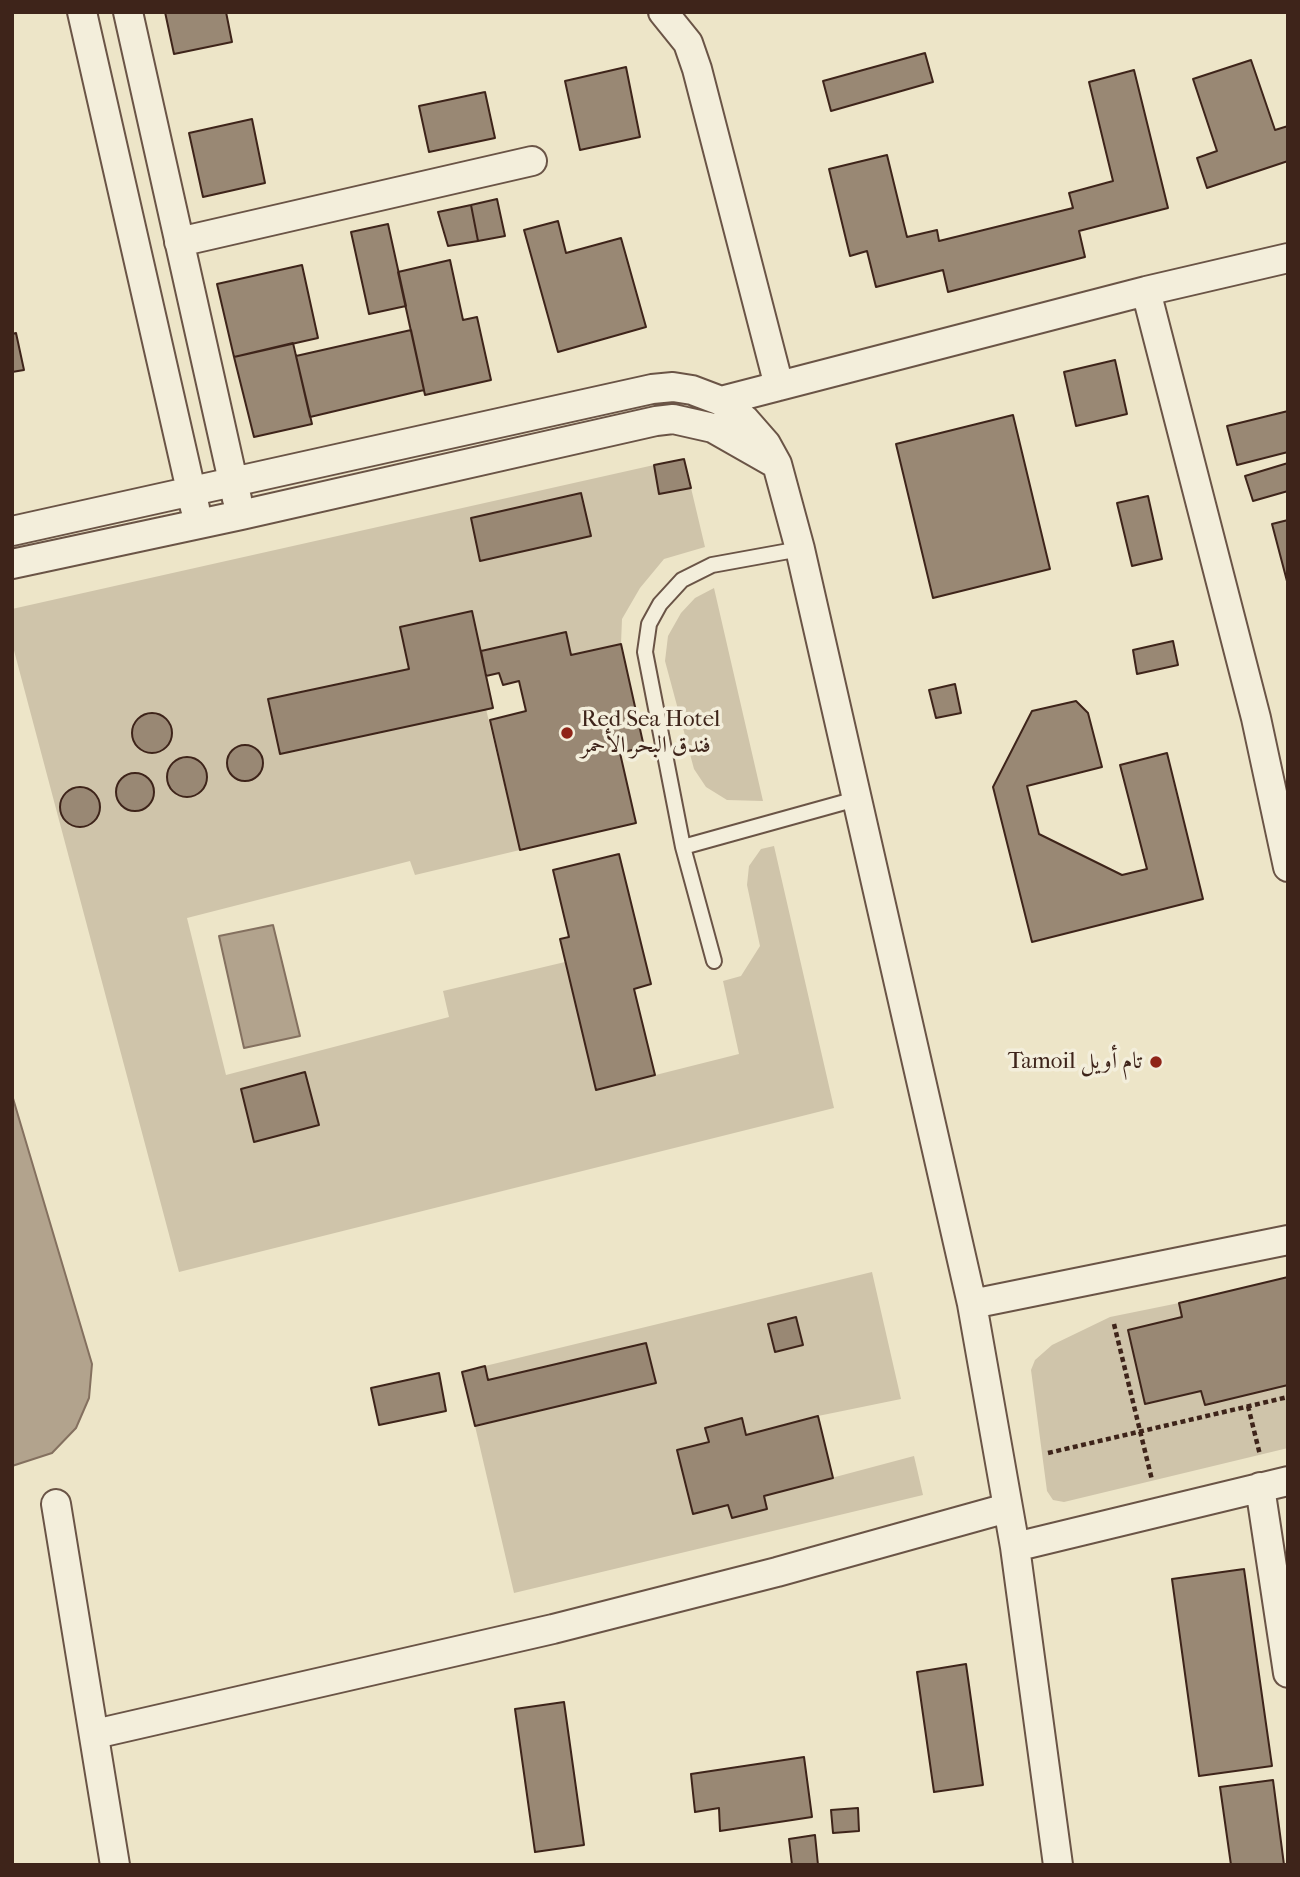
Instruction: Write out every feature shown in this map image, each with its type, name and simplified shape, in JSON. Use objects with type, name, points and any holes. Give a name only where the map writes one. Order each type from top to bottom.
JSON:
[{"type":"street","points":[[82,12],[199,523]]},
{"type":"street","points":[[128,12],[241,515]]},
{"type":"street","points":[[663,12],[688,43],[697,69],[779,386]]},
{"type":"street","points":[[179,242],[532,161]]},
{"type":"street","points":[[721,401],[1146,291],[1288,258]]},
{"type":"street","points":[[1146,291],[1256,718],[1288,867]]},
{"type":"street","points":[[12,531],[652,389],[673,387],[692,390],[721,401],[745,420],[766,444],[777,464],[800,549],[972,1304],[1015,1547],[1058,1865]]},
{"type":"street","points":[[12,564],[656,421],[673,419],[713,428],[777,464]]},
{"type":"street","points":[[972,1304],[1288,1240]]},
{"type":"street","points":[[1015,1547],[1288,1481]]},
{"type":"street","points":[[1261,1487],[1288,1673]]},
{"type":"street","points":[[56,1504],[115,1865]]},
{"type":"street","points":[[95,1734],[553,1629],[777,1572],[1007,1508]]},
{"type":"lane","points":[[713,961],[683,848],[645,652],[649,624],[660,604],[682,580],[712,565],[800,549]]},
{"type":"lane","points":[[683,848],[856,799]]},
{"type":"path","points":[[1114,1325],[1152,1480]]},
{"type":"path","points":[[1048,1453],[1288,1397]]},
{"type":"path","points":[[1248,1406],[1259,1455]]},
{"type":"shaded area","points":[[654,465],[659,493],[691,488],[705,547],[664,559],[640,588],[622,619],[621,644],[571,655],[566,632],[481,651],[472,612],[401,627],[409,669],[268,699],[486,709],[520,850],[415,875],[410,861],[187,918],[226,1075],[449,1017],[443,991],[565,962],[596,1090],[739,1054],[723,981],[741,976],[760,946],[747,885],[749,866],[761,849],[774,846],[834,1108],[179,1272],[12,643],[12,609]]},
{"type":"shaded area","points":[[714,588],[763,801],[727,800],[706,787],[694,769],[665,661],[668,636],[681,613],[695,598]]},
{"type":"shaded area","points":[[273,925],[300,1036],[244,1048],[219,936]]},
{"type":"shaded area","points":[[12,1095],[92,1364],[89,1398],[76,1428],[52,1453],[12,1466]]},
{"type":"shaded area","points":[[872,1272],[901,1399],[818,1416],[746,1435],[741,1418],[705,1428],[709,1442],[677,1451],[693,1514],[728,1505],[732,1518],[764,1496],[914,1456],[923,1495],[514,1593],[475,1426],[656,1383],[646,1343],[488,1380],[485,1366]]},
{"type":"shaded area","points":[[1179,1303],[1182,1317],[1128,1330],[1145,1404],[1201,1391],[1205,1405],[1288,1385],[1288,1448],[1064,1502],[1053,1500],[1047,1491],[1031,1370],[1035,1360],[1052,1345],[1110,1317]]},
{"type":"building","points":[[165,12],[226,12],[232,42],[174,54]]},
{"type":"building","points":[[925,53],[933,82],[831,111],[823,81]]},
{"type":"building","points":[[1251,60],[1275,130],[1288,126],[1288,161],[1207,188],[1197,158],[1217,151],[1193,79]]},
{"type":"building","points":[[626,67],[640,137],[580,150],[565,81]]},
{"type":"building","points":[[1134,70],[1168,208],[1079,231],[1085,257],[948,292],[943,270],[876,287],[867,251],[850,256],[829,169],[887,155],[907,237],[937,230],[939,241],[1073,208],[1069,193],[1113,181],[1089,82]]},
{"type":"building","points":[[485,92],[495,138],[429,152],[419,106]]},
{"type":"building","points":[[252,119],[265,183],[203,197],[189,133]]},
{"type":"building","points":[[497,199],[505,236],[478,241],[471,205]]},
{"type":"building","points":[[471,205],[478,241],[448,246],[438,212]]},
{"type":"building","points":[[558,221],[566,253],[621,238],[646,327],[558,352],[524,230]]},
{"type":"building","points":[[388,224],[406,306],[369,314],[351,232]]},
{"type":"building","points":[[450,260],[463,320],[477,317],[491,380],[425,395],[398,272]]},
{"type":"building","points":[[302,265],[318,338],[234,357],[217,284]]},
{"type":"building","points":[[411,330],[424,390],[310,417],[296,356]]},
{"type":"building","points":[[16,333],[24,370],[12,372],[12,334]]},
{"type":"building","points":[[293,343],[312,424],[254,437],[234,357]]},
{"type":"building","points":[[1115,360],[1127,414],[1076,426],[1064,372]]},
{"type":"building","points":[[1288,411],[1288,452],[1237,465],[1227,426]]},
{"type":"building","points":[[1013,415],[1050,569],[933,598],[896,444]]},
{"type":"building","points":[[684,459],[691,488],[659,494],[654,465]]},
{"type":"building","points":[[1288,463],[1288,491],[1253,501],[1245,476]]},
{"type":"building","points":[[581,493],[591,536],[480,561],[471,518]]},
{"type":"building","points":[[1148,496],[1162,559],[1132,566],[1117,503]]},
{"type":"building","points":[[1288,520],[1288,585],[1272,524]]},
{"type":"building","points":[[472,611],[493,708],[280,754],[268,699],[409,669],[400,627]]},
{"type":"building","name":"Red Sea Hotel فندق البحر الأحمر","points":[[566,632],[571,655],[621,644],[644,747],[620,753],[636,823],[520,850],[490,720],[526,711],[519,681],[503,685],[499,673],[486,676],[481,651]]},
{"type":"building","points":[[1173,641],[1178,665],[1137,674],[1133,650]]},
{"type":"building","points":[[955,684],[961,713],[936,718],[929,690]]},
{"type":"building","points":[[1076,701],[1088,713],[1102,767],[1027,786],[1039,834],[1122,875],[1147,869],[1120,765],[1167,753],[1203,899],[1032,942],[993,787],[1032,711]]},
{"type":"building","points":[[152,713],[160,714],[166,719],[171,725],[171,741],[166,747],[160,752],[152,753],[144,752],[138,747],[133,741],[132,733],[133,725],[138,719],[144,714]]},
{"type":"building","points":[[245,745],[258,750],[263,763],[258,776],[245,781],[232,776],[227,763],[232,750]]},
{"type":"building","points":[[187,757],[201,763],[207,777],[201,791],[187,797],[173,791],[167,777],[173,763]]},
{"type":"building","points":[[135,773],[149,778],[154,792],[149,806],[135,811],[121,806],[116,792],[121,778]]},
{"type":"building","points":[[80,787],[88,788],[94,793],[99,799],[99,815],[94,821],[88,826],[80,827],[72,826],[66,821],[61,815],[60,807],[61,799],[66,793],[72,788]]},
{"type":"building","points":[[619,854],[651,984],[634,989],[655,1075],[596,1090],[560,939],[569,937],[553,870]]},
{"type":"building","points":[[305,1072],[319,1125],[254,1142],[241,1089]]},
{"type":"building","points":[[1288,1277],[1288,1385],[1205,1405],[1201,1391],[1145,1404],[1128,1330],[1182,1317],[1179,1303]]},
{"type":"building","points":[[796,1317],[803,1345],[775,1352],[768,1324]]},
{"type":"building","points":[[646,1343],[656,1383],[475,1426],[462,1372],[485,1366],[488,1380]]},
{"type":"building","points":[[439,1373],[446,1411],[379,1425],[371,1388]]},
{"type":"building","points":[[818,1416],[833,1478],[764,1496],[767,1509],[732,1518],[728,1505],[693,1514],[677,1450],[709,1442],[705,1428],[742,1418],[746,1435]]},
{"type":"building","points":[[1244,1569],[1272,1766],[1199,1776],[1172,1579]]},
{"type":"building","points":[[966,1664],[983,1785],[934,1792],[917,1672]]},
{"type":"building","points":[[564,1702],[584,1845],[535,1852],[515,1709]]},
{"type":"building","points":[[804,1757],[812,1817],[720,1831],[719,1808],[695,1812],[691,1774]]},
{"type":"building","points":[[1273,1780],[1284,1865],[1231,1865],[1220,1787]]},
{"type":"building","points":[[858,1808],[859,1831],[833,1833],[831,1810]]},
{"type":"building","points":[[815,1835],[818,1865],[792,1865],[789,1839]]},
{"type":"place","name":"Red Sea Hotel فندق البحر الأحمر","points":[[567,733]]},
{"type":"place","name":"Tamoil تام أويل","points":[[1156,1062]]}]
